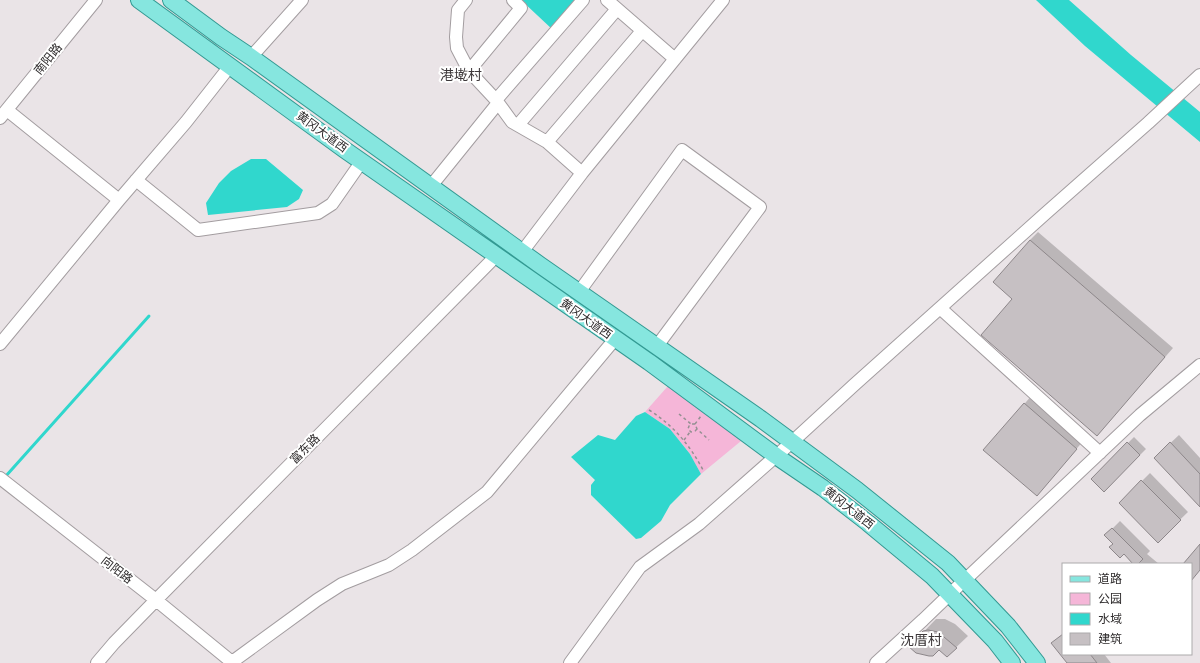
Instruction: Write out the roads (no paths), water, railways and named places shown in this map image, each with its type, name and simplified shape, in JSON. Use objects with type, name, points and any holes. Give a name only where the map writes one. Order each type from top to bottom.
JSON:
[{"type":"main road","name":"黄冈大道西","points":[[139,0],[362,161],[649,362],[776,456],[823,488],[932,576],[995,642],[1012,663]]},
{"type":"main road","name":"黄冈大道西","points":[[171,0],[220,37],[251,57],[522,252],[761,419],[857,490],[948,564],[1008,626],[1037,663]]},
{"type":"street","name":"南阳路","points":[[3,114],[96,0]]},
{"type":"street","points":[[251,57],[302,0]]},
{"type":"street","points":[[469,71],[521,8],[512,0]]},
{"type":"street","points":[[431,186],[497,101],[583,0]]},
{"type":"street","points":[[607,0],[674,59]]},
{"type":"street","points":[[463,1],[458,10],[456,43],[469,71],[497,101],[512,122],[547,142],[582,173]]},
{"type":"street","points":[[522,252],[582,173],[719,2]]},
{"type":"street","points":[[518,125],[618,9]]},
{"type":"street","points":[[547,142],[642,31]]},
{"type":"street","points":[[0,344],[119,200],[186,122],[230,66]]},
{"type":"street","points":[[570,663],[640,568],[699,524],[1200,75]]},
{"type":"street","points":[[3,114],[119,200]]},
{"type":"street","points":[[579,292],[682,150],[760,207],[657,346]]},
{"type":"street","points":[[136,180],[198,230],[318,212],[332,204],[362,161]]},
{"type":"street","name":"富东路","points":[[97,663],[114,643],[156,600],[496,256]]},
{"type":"street","points":[[940,308],[1100,453]]},
{"type":"street","points":[[229,662],[342,584],[389,565],[412,550],[487,492],[615,339]]},
{"type":"street","points":[[876,663],[1140,415],[1200,365]]},
{"type":"street","name":"向阳路","points":[[0,478],[156,600],[229,662]]},
{"type":"water","points":[[521,0],[580,0],[553,30]]},
{"type":"water","points":[[1036,0],[1069,0],[1131,55],[1200,112],[1200,142],[1085,46]]},
{"type":"water","points":[[251,159],[266,159],[303,190],[299,199],[287,207],[208,215],[206,203],[219,183],[231,171]]},
{"type":"water","points":[[645,412],[670,429],[690,454],[701,474],[670,505],[661,521],[641,538],[636,539],[591,495],[591,485],[595,480],[571,457],[598,435],[615,440],[636,416]]},
{"type":"waterway","points":[[5,477],[149,316]]},
{"type":"district","name":"港墘村","points":[[461,75]]},
{"type":"district","name":"沈厝村","points":[[921,640]]}]
